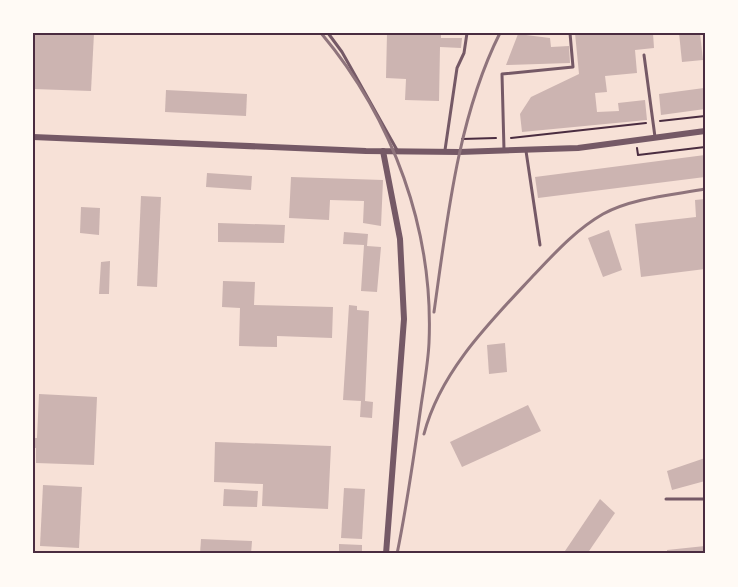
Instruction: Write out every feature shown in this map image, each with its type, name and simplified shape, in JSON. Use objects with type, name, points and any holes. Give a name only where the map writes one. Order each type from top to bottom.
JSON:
[{"type":"street","points":[[33,137],[444,152],[578,148],[705,131]]},
{"type":"street","points":[[383,151],[400,239],[404,319],[386,554]]},
{"type":"lane","points":[[328,33],[342,52],[398,152]]},
{"type":"lane","points":[[444,152],[457,68],[465,53],[467,33]]},
{"type":"lane","points":[[504,150],[502,74],[573,67],[570,33]]},
{"type":"lane","points":[[644,55],[655,137]]},
{"type":"lane","points":[[526,150],[540,245]]},
{"type":"lane","points":[[666,499],[705,499]]},
{"type":"path","points":[[462,139],[504,138],[705,116]]},
{"type":"path","points":[[638,155],[705,147]]},
{"type":"building","points":[[33,33],[94,33],[91,91],[33,89]]},
{"type":"building","points":[[387,33],[441,33],[441,38],[462,38],[461,48],[440,47],[439,101],[405,100],[406,79],[386,78]]},
{"type":"building","points":[[575,33],[653,33],[654,48],[635,50],[637,73],[605,76],[607,92],[595,93],[597,112],[619,111],[618,103],[645,100],[647,120],[522,132],[520,114],[531,97],[579,74]]},
{"type":"building","points":[[679,33],[700,33],[703,60],[682,62]]},
{"type":"building","points":[[518,34],[550,38],[551,47],[569,46],[570,63],[506,65]]},
{"type":"building","points":[[704,88],[705,109],[661,115],[659,94]]},
{"type":"building","points":[[166,90],[247,94],[246,116],[165,112]]},
{"type":"building","points":[[705,155],[705,177],[538,198],[535,177]]},
{"type":"building","points":[[207,173],[252,176],[251,190],[206,187]]},
{"type":"building","points":[[291,177],[383,180],[381,226],[363,223],[364,201],[330,200],[329,220],[289,218]]},
{"type":"building","points":[[141,196],[161,197],[157,287],[137,286]]},
{"type":"building","points":[[705,199],[705,269],[641,277],[635,224],[696,217],[695,200]]},
{"type":"building","points":[[81,207],[100,208],[99,235],[80,233]]},
{"type":"building","points":[[218,223],[285,225],[284,243],[218,242]]},
{"type":"building","points":[[609,230],[622,270],[603,277],[588,238]]},
{"type":"building","points":[[344,232],[368,234],[367,246],[381,247],[377,292],[361,291],[364,245],[343,244]]},
{"type":"building","points":[[110,261],[109,294],[99,294],[101,262]]},
{"type":"building","points":[[223,281],[255,282],[254,305],[333,307],[332,338],[277,336],[277,347],[239,346],[240,308],[222,307]]},
{"type":"building","points":[[349,305],[357,306],[357,310],[369,311],[365,401],[373,402],[372,418],[360,417],[361,401],[343,400]]},
{"type":"building","points":[[505,343],[507,372],[489,374],[487,345]]},
{"type":"building","points":[[39,394],[97,397],[94,465],[36,463],[33,438],[37,438]]},
{"type":"building","points":[[528,405],[541,431],[462,467],[450,442]]},
{"type":"building","points":[[215,442],[331,446],[328,509],[262,506],[263,484],[214,482]]},
{"type":"building","points":[[705,458],[705,481],[672,490],[667,471]]},
{"type":"building","points":[[43,485],[82,487],[79,548],[40,546]]},
{"type":"building","points":[[344,488],[365,489],[362,539],[341,538]]},
{"type":"building","points":[[224,489],[258,491],[257,507],[223,506]]},
{"type":"building","points":[[600,499],[615,513],[587,554],[563,554]]},
{"type":"building","points":[[201,539],[252,541],[251,554],[200,554]]},
{"type":"building","points":[[339,544],[362,545],[362,554],[339,554]]},
{"type":"building","points":[[705,546],[705,554],[667,554],[667,550]]},
{"type":"railway","points":[[321,33],[347,66],[388,139],[404,178],[416,218],[424,259],[429,301],[429,343],[397,554]]},
{"type":"railway","points":[[434,312],[456,169],[464,133],[486,65],[500,33]]},
{"type":"railway","points":[[424,434],[431,411],[454,369],[468,350],[516,294],[574,235],[603,214],[627,204],[705,189]]}]
